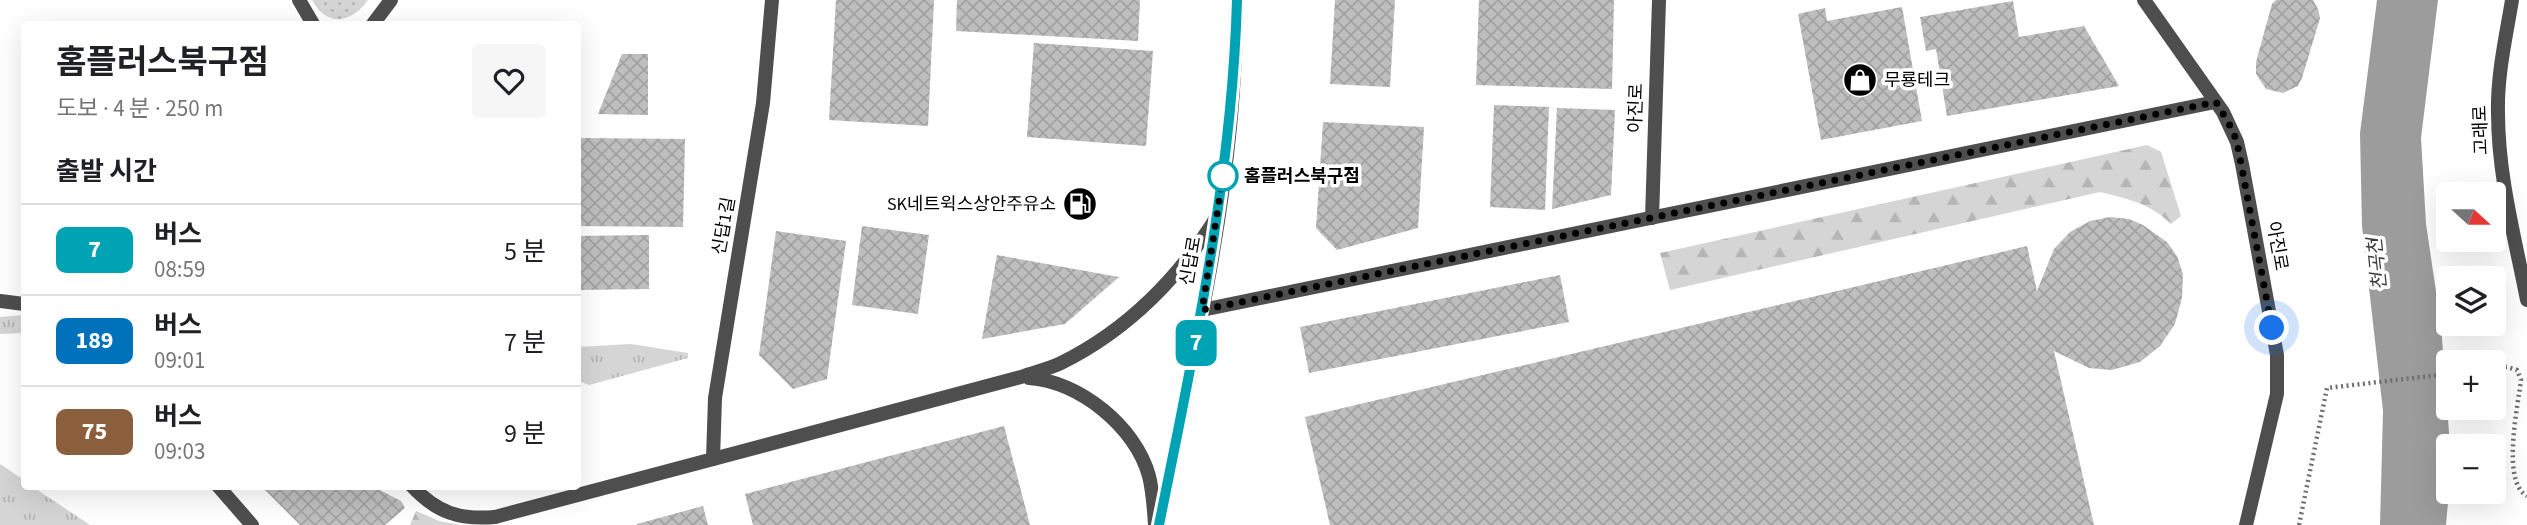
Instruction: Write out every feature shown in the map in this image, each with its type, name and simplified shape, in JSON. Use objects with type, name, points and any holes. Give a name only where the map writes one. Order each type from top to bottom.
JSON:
[{"type":"street","points":[[299,0],[311,21]]},
{"type":"street","points":[[375,21],[391,0]]},
{"type":"street","name":"신답1길","points":[[713,458],[715,398],[763,103],[772,0]]},
{"type":"street","name":"신답로","points":[[1157,525],[1202,310],[1219,213],[1230,128],[1237,0]]},
{"type":"street","name":"아진로","points":[[1652,218],[1659,0]]},
{"type":"street","name":"아진로","points":[[2144,0],[2216,102],[2237,142],[2277,355],[2277,394],[2246,525]]},
{"type":"street","name":"고래로","points":[[2512,0],[2501,63],[2498,110],[2500,156],[2527,300]]},
{"type":"street","points":[[1202,310],[2216,102]]},
{"type":"street","points":[[416,490],[444,511],[471,519],[495,517],[1021,377],[1060,363],[1082,351],[1146,305],[1190,259],[1219,213]]},
{"type":"street","points":[[0,301],[21,304]]},
{"type":"street","points":[[1021,377],[1062,384],[1101,410],[1120,427],[1136,448],[1149,475],[1157,525]]},
{"type":"street","points":[[221,490],[252,525]]},
{"type":"path","points":[[2506,367],[2517,370],[2521,380],[2512,470],[2516,485],[2527,496]]},
{"type":"path","points":[[2299,525],[2327,388],[2436,375]]},
{"type":"green space","points":[[312,0],[368,0],[355,14],[340,19],[325,15]]},
{"type":"green space","points":[[2147,145],[2161,152],[2181,216],[2171,224],[2147,206],[2100,192],[1670,290],[1660,253]]},
{"type":"green space","points":[[21,315],[21,333],[0,334],[0,317]]},
{"type":"green space","points":[[631,344],[688,353],[688,358],[589,385],[581,382],[581,347]]},
{"type":"green space","points":[[0,464],[21,478],[21,490],[38,490],[90,525],[0,525]]},
{"type":"green space","points":[[416,511],[439,521],[460,525],[410,525]]},
{"type":"water","name":"천곡천","points":[[2377,0],[2438,0],[2421,138],[2426,224],[2436,291],[2436,336],[2442,336],[2443,350],[2436,350],[2436,420],[2448,420],[2449,434],[2436,434],[2436,504],[2448,504],[2446,525],[2380,525],[2383,411],[2362,226],[2360,133]]},
{"type":"building","points":[[836,0],[934,0],[928,126],[829,120]]},
{"type":"building","points":[[957,0],[1140,0],[1138,41],[956,31]]},
{"type":"building","points":[[1335,0],[1395,0],[1390,87],[1330,84]]},
{"type":"building","points":[[1479,0],[1614,0],[1612,89],[1476,85]]},
{"type":"building","points":[[2276,0],[2313,0],[2320,18],[2302,78],[2298,86],[2283,93],[2266,89],[2256,74],[2256,62],[2272,4]]},
{"type":"building","points":[[2013,1],[2019,37],[2084,26],[2119,86],[1947,116],[1936,49],[1926,51],[1920,17]]},
{"type":"building","points":[[1902,7],[1922,121],[1821,140],[1798,14],[1825,8],[1827,21]]},
{"type":"building","points":[[1034,43],[1153,51],[1146,146],[1027,137]]},
{"type":"building","points":[[622,54],[648,54],[648,115],[598,114]]},
{"type":"building","points":[[1494,105],[1549,107],[1545,210],[1490,207]]},
{"type":"building","points":[[1557,108],[1615,110],[1611,195],[1552,209]]},
{"type":"building","points":[[1323,122],[1424,127],[1418,228],[1337,250],[1316,228]]},
{"type":"building","points":[[581,138],[685,139],[683,227],[581,226]]},
{"type":"building","points":[[2110,217],[2129,219],[2143,225],[2167,242],[2177,256],[2183,274],[2182,298],[2175,324],[2160,346],[2140,362],[2112,370],[2089,368],[2054,351],[2094,525],[1330,525],[1305,417],[2027,246],[2037,291],[2054,249],[2070,232],[2090,221]]},
{"type":"building","points":[[862,226],[929,235],[918,314],[852,305]]},
{"type":"building","points":[[776,231],[846,241],[827,379],[793,389],[759,355]]},
{"type":"building","points":[[649,235],[649,289],[581,290],[581,236]]},
{"type":"building","points":[[997,255],[1119,277],[1065,324],[982,339]]},
{"type":"building","points":[[1560,275],[1569,322],[1309,373],[1300,327]]},
{"type":"building","points":[[1004,426],[1030,525],[753,525],[745,494]]},
{"type":"building","points":[[265,490],[380,490],[401,501],[405,508],[385,525],[300,525]]},
{"type":"building","points":[[703,506],[708,525],[637,525],[637,524]]},
{"type":"bus line","name":"7","points":[[1159,525],[1219,213],[1230,128],[1237,0]]},
{"type":"place","name":"무룡테크","points":[[1860,80]]},
{"type":"place","name":"홈플러스북구점","points":[[1223,176]]},
{"type":"place","name":"SK네트윅스상안주유소","points":[[1080,204]]},
{"type":"route","points":[[1223,176],[1224,170],[1202,310],[2216,102],[2237,142],[2272,328]]}]
